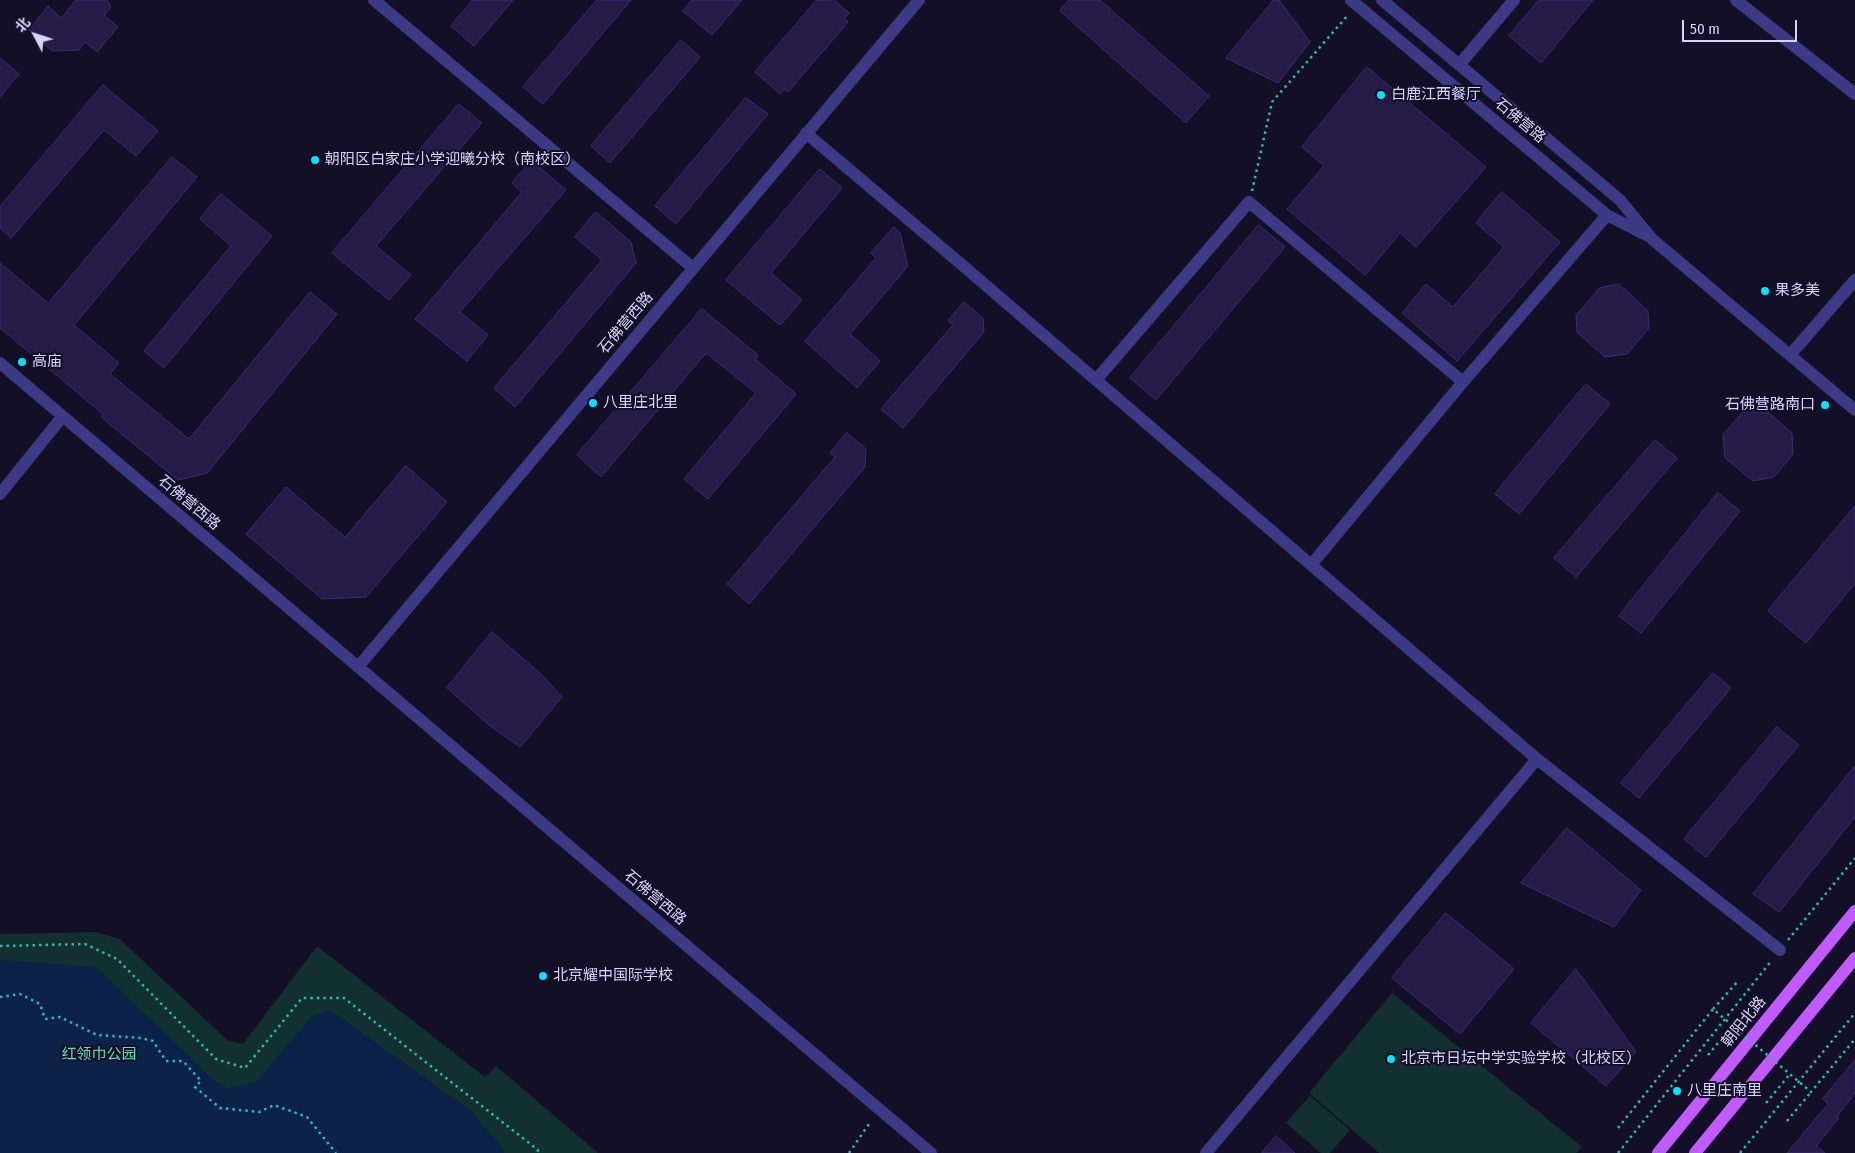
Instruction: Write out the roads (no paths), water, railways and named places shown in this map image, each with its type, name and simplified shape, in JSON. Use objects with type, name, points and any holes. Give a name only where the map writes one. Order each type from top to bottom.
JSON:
[{"type":"main road","name":"朝阳北路","points":[[1658,1153],[1855,911]]},
{"type":"main road","points":[[1695,1153],[1855,958]]},
{"type":"street","points":[[374,0],[693,268]]},
{"type":"street","name":"石佛营西路","points":[[358,667],[919,0]]},
{"type":"street","name":"石佛营路","points":[[1382,0],[1620,200],[1652,239],[1791,354],[1855,410]]},
{"type":"street","points":[[1459,65],[1514,0]]},
{"type":"street","points":[[1736,0],[1855,94]]},
{"type":"street","name":"石佛营路","points":[[1354,2],[1607,215],[1652,239]]},
{"type":"street","points":[[806,134],[1537,759],[1780,950]]},
{"type":"street","points":[[1096,380],[1249,202],[1463,382]]},
{"type":"street","points":[[1312,565],[1463,382],[1607,215]]},
{"type":"street","points":[[1791,354],[1855,280]]},
{"type":"street","name":"石佛营西路","points":[[0,363],[62,418],[931,1153]]},
{"type":"street","points":[[0,494],[62,418]]},
{"type":"street","points":[[1206,1153],[1537,759]]},
{"type":"water","name":"红领巾公园","points":[[0,960],[96,967],[214,1080],[229,1089],[256,1082],[311,1017],[330,1010],[470,1110],[498,1142],[504,1153],[0,1153]]},
{"type":"place","name":"白鹿江西餐厅","points":[[1381,95]]},
{"type":"place","name":"朝阳区白家庄小学迎曦分校（南校区）","points":[[315,160]]},
{"type":"place","name":"果多美","points":[[1765,291]]},
{"type":"place","name":"高庙","points":[[22,362]]},
{"type":"place","name":"八里庄北里","points":[[593,403]]},
{"type":"place","name":"石佛营路南口","points":[[1825,405]]},
{"type":"place","name":"北京耀中国际学校","points":[[543,976]]},
{"type":"place","name":"北京市日坛中学实验学校（北校区）","points":[[1391,1059]]},
{"type":"place","name":"八里庄南里","points":[[1677,1091]]}]
